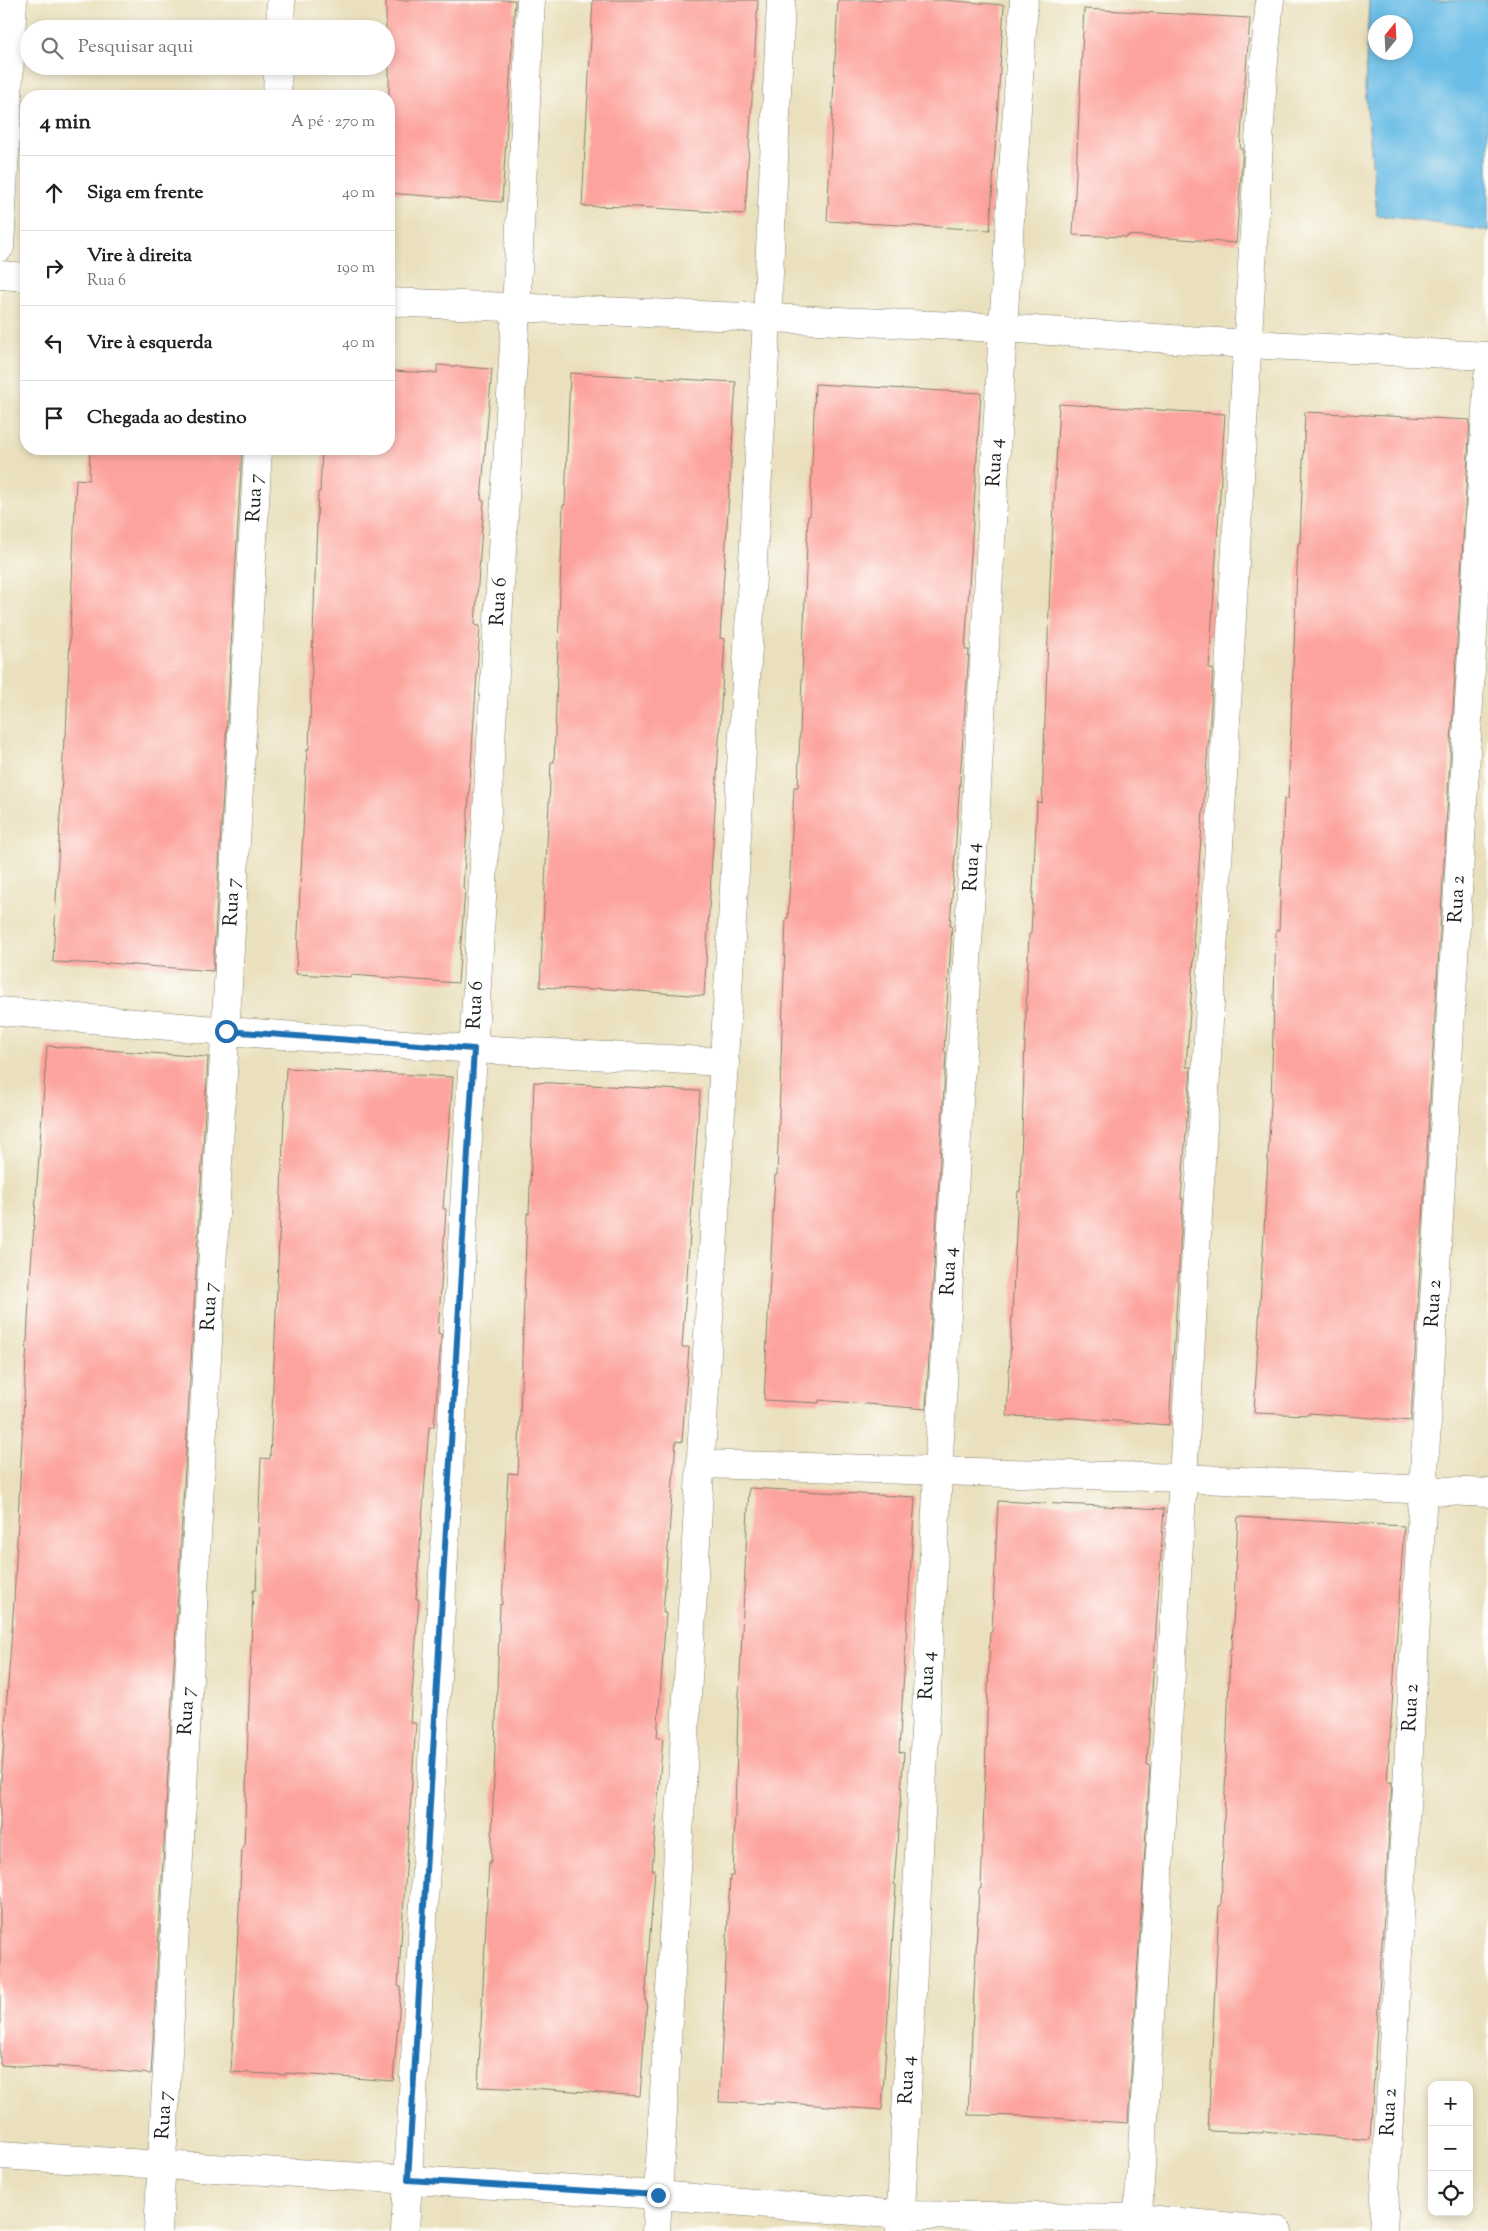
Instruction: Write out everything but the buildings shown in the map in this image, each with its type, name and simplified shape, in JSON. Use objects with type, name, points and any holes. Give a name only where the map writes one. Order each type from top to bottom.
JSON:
[{"type":"street","points":[[0,247],[12,0]]},
{"type":"street","points":[[281,20],[282,0]]},
{"type":"street","name":"Rua 6","points":[[405,2231],[516,309],[531,0]]},
{"type":"street","points":[[656,2231],[767,319],[781,0]]},
{"type":"street","name":"Rua 4","points":[[900,2223],[938,1472],[1002,328],[1024,0]]},
{"type":"street","points":[[1137,2224],[1183,1478],[1263,82],[1270,0]]},
{"type":"street","points":[[277,90],[278,75]]},
{"type":"street","points":[[0,275],[20,277]]},
{"type":"street","points":[[395,302],[516,309],[1002,328],[1248,344],[1488,356]]},
{"type":"street","name":"Rua 2","points":[[1383,2231],[1423,1490],[1488,376]]},
{"type":"street","name":"Rua 7","points":[[158,2231],[258,455]]},
{"type":"street","points":[[0,1011],[226,1031],[474,1049],[725,1062]]},
{"type":"street","points":[[701,1464],[1183,1478],[1488,1493]]},
{"type":"street","points":[[0,2155],[658,2195],[900,2223],[1137,2224],[1278,2231]]},
{"type":"water","points":[[1369,0],[1488,0],[1488,231],[1377,215],[1365,87],[1368,22],[1368,60],[1413,60],[1413,15],[1368,15]]},
{"type":"route","points":[[226,1031],[474,1049],[408,2180],[658,2195]]}]
